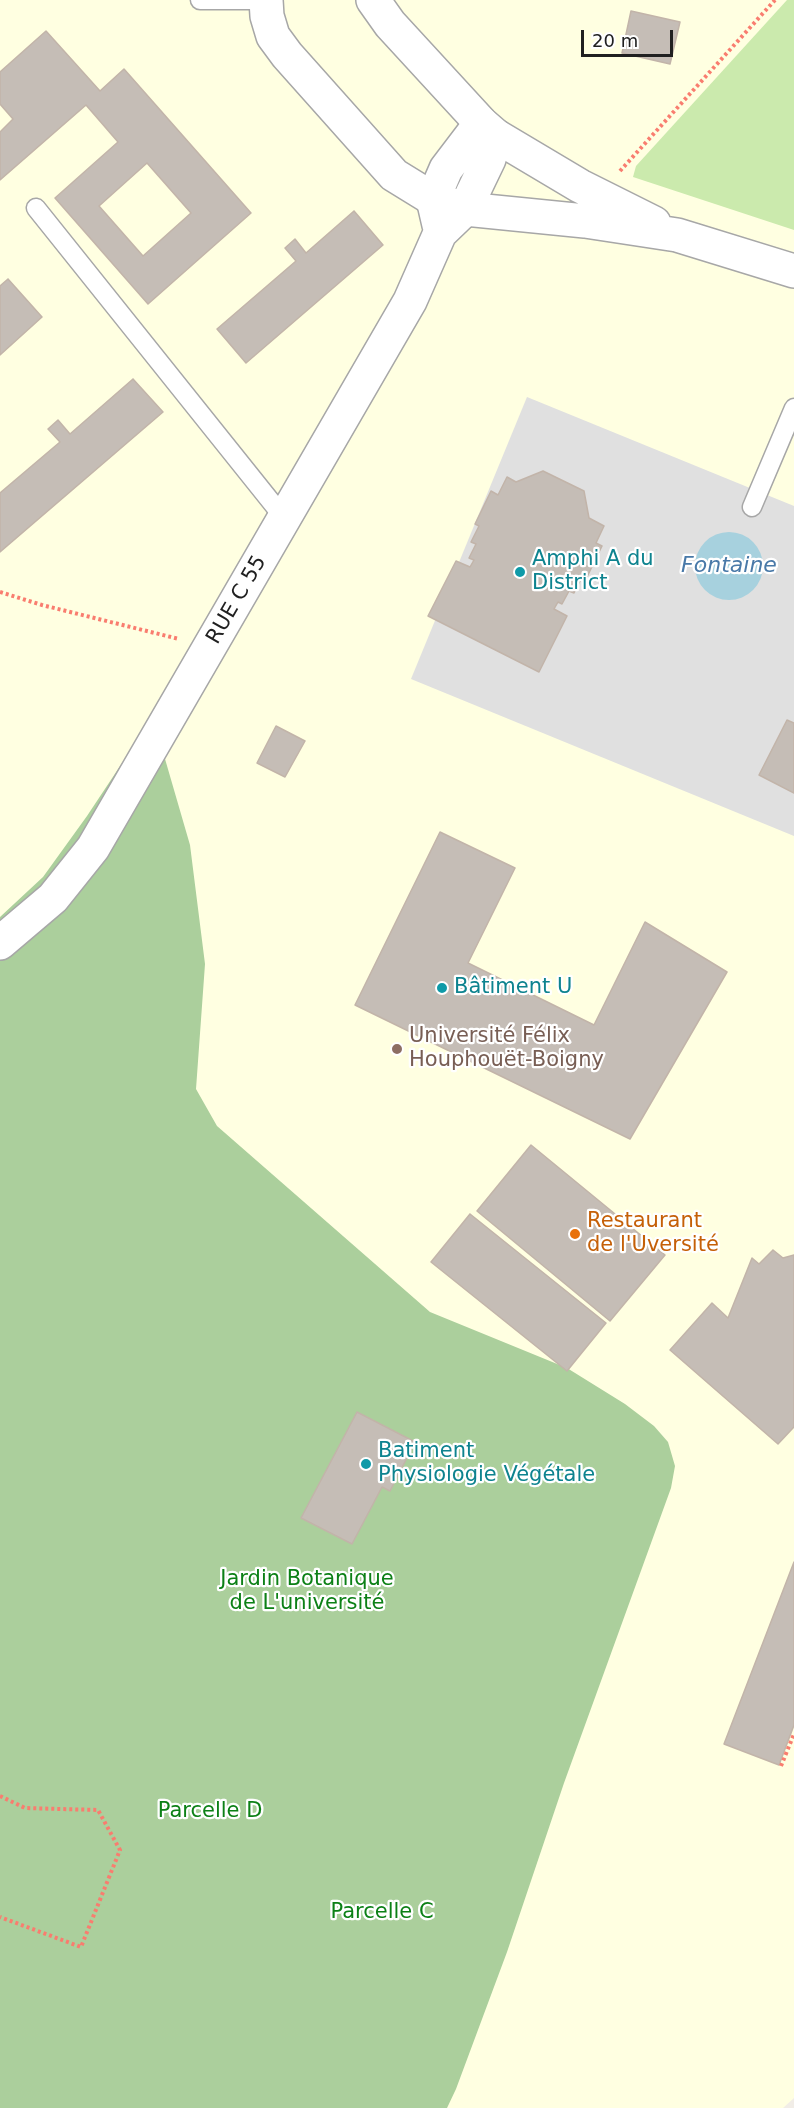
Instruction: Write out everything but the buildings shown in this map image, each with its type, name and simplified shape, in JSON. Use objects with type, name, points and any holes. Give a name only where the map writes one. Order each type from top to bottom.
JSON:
[{"type":"street","points":[[373,0],[390,24],[488,129],[580,186],[600,194],[677,235]]},
{"type":"street","points":[[269,1],[267,16],[273,36],[287,55],[394,175],[434,199],[465,209],[585,221],[677,235],[794,271]]},
{"type":"street","points":[[440,233],[434,199],[446,169],[488,129]]},
{"type":"street","name":"RUE C 55","points":[[0,943],[53,897],[93,848],[410,301],[440,233],[465,209],[486,167],[488,129]]},
{"type":"lane","points":[[200,0],[269,1]]},
{"type":"lane","points":[[36,208],[285,519]]},
{"type":"lane","points":[[752,507],[794,408]]},
{"type":"path","points":[[600,194],[775,0]]},
{"type":"path","points":[[0,592],[42,605],[211,646]]},
{"type":"path","points":[[781,1766],[794,1734]]},
{"type":"path","points":[[0,1796],[26,1808],[98,1810],[120,1850],[81,1947],[0,1917]]},
{"type":"shaded area","name":"Université Félix Houphouët-Boigny","points":[[0,0],[794,0],[794,2098],[783,2108],[0,2108]]},
{"type":"shaded area","points":[[527,397],[794,506],[794,836],[411,679]]},
{"type":"green space","points":[[787,0],[794,0],[794,230],[633,177],[636,166]]},
{"type":"green space","name":"Jardin Botanique de L'université","points":[[140,736],[163,752],[190,845],[205,964],[196,1089],[217,1126],[430,1312],[567,1368],[625,1404],[654,1426],[668,1442],[675,1466],[671,1488],[564,1783],[507,1952],[447,2108],[0,2108],[0,917],[43,877]]},
{"type":"water","name":"Fontaine","points":[[729,532],[742,535],[753,542],[760,553],[763,566],[760,579],[753,590],[742,597],[729,600],[716,597],[705,590],[698,579],[695,566],[698,553],[705,542],[716,535]]},
{"type":"place","name":"Amphi A du District","points":[[520,572]]},
{"type":"place","name":"Bâtiment U","points":[[442,988]]},
{"type":"place","name":"Université Félix Houphouët-Boigny","points":[[397,1049]]},
{"type":"place","name":"Restaurant de l'Uversité","points":[[575,1234]]},
{"type":"place","name":"Batiment Physiologie Végétale","points":[[366,1464]]},
{"type":"park label","name":"Parcelle D","points":[[210,1812]]},
{"type":"park label","name":"Parcelle C","points":[[382,1913]]}]
